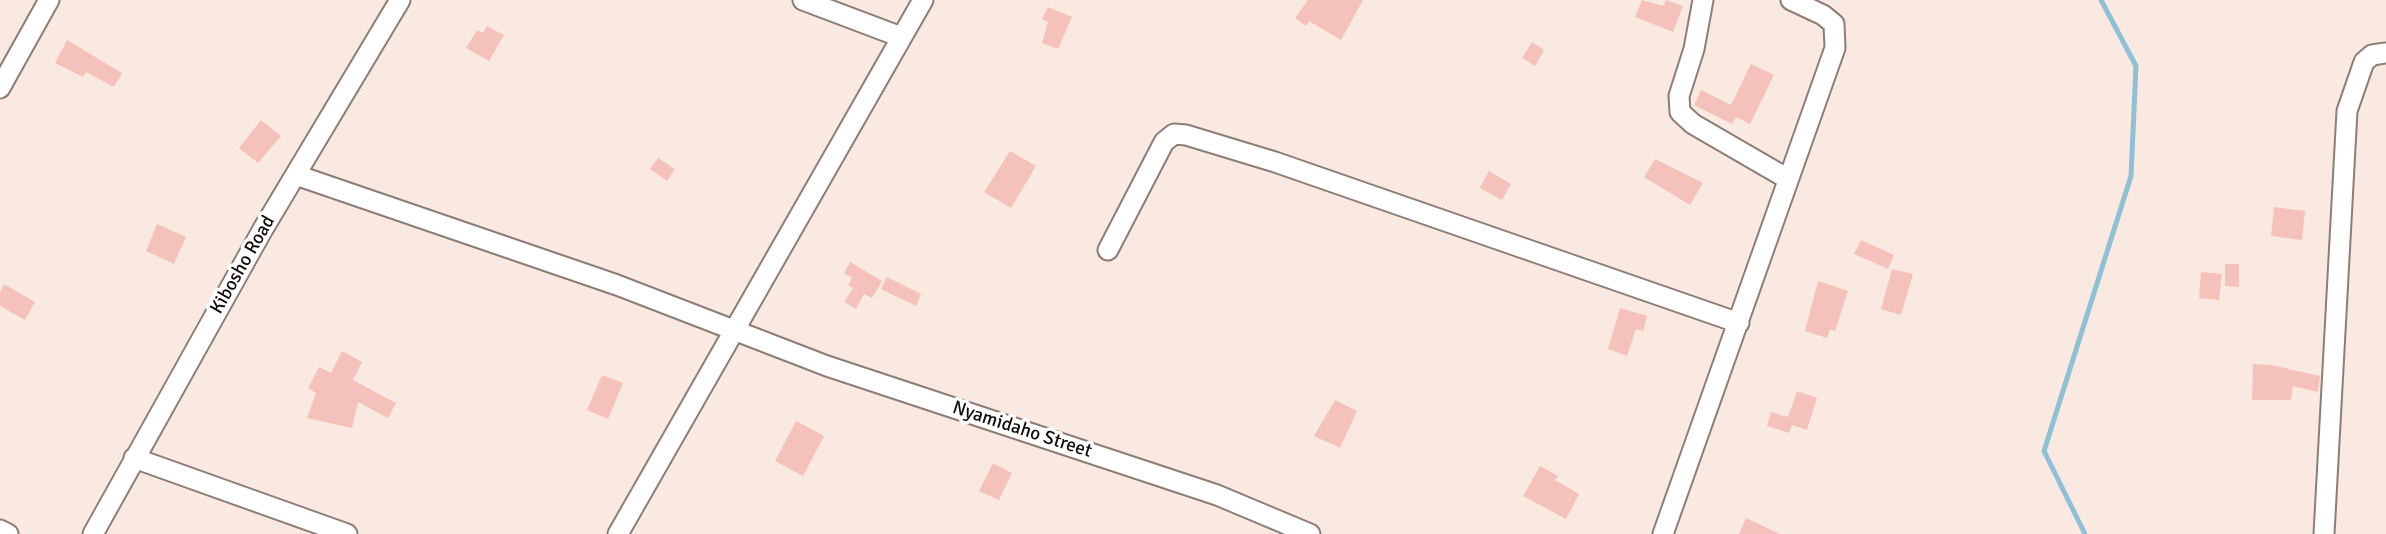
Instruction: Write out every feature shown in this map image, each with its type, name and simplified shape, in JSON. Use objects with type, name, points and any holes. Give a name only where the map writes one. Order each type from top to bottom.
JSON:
[{"type":"street","points":[[0,88],[49,0]]},
{"type":"street","name":"Kibosho Road","points":[[93,534],[296,175],[400,0]]},
{"type":"street","points":[[803,0],[901,37]]},
{"type":"street","points":[[618,534],[923,0]]},
{"type":"street","points":[[1703,0],[1694,49],[1679,96],[1680,112],[1693,124],[1788,179]]},
{"type":"street","points":[[1663,534],[1835,48],[1836,32],[1829,19],[1791,0]]},
{"type":"street","points":[[2324,534],[2347,111],[2364,62],[2372,55],[2386,52]]},
{"type":"street","points":[[1108,250],[1164,142],[1174,134],[1186,135],[1275,162],[1739,323]]},
{"type":"street","name":"Nyamidaho Street","points":[[296,175],[504,244],[827,366],[1206,491],[1310,534]]},
{"type":"street","points":[[134,458],[347,534]]},
{"type":"street","points":[[0,530],[8,534]]},
{"type":"building","points":[[1308,0],[1363,0],[1341,40],[1309,21],[1306,26],[1295,18]]},
{"type":"building","points":[[1642,0],[1663,6],[1666,0],[1683,6],[1673,32],[1635,17]]},
{"type":"building","points":[[1048,7],[1072,17],[1058,49],[1042,43],[1048,22],[1042,19]]},
{"type":"building","points":[[487,26],[504,35],[489,61],[466,48],[477,30],[483,33]]},
{"type":"building","points":[[67,40],[122,73],[114,87],[86,72],[83,77],[55,63]]},
{"type":"building","points":[[1532,42],[1544,50],[1535,66],[1522,58]]},
{"type":"building","points":[[1751,64],[1774,75],[1750,124],[1736,117],[1732,124],[1694,105],[1701,90],[1731,105]]},
{"type":"building","points":[[261,120],[281,136],[258,163],[239,148]]},
{"type":"building","points":[[1010,151],[1036,166],[1011,208],[984,192]]},
{"type":"building","points":[[658,158],[675,169],[667,181],[650,169]]},
{"type":"building","points":[[1655,159],[1703,183],[1690,205],[1644,177]]},
{"type":"building","points":[[1489,171],[1511,184],[1502,200],[1480,188]]},
{"type":"building","points":[[2274,207],[2305,211],[2302,240],[2271,236]]},
{"type":"building","points":[[157,224],[186,237],[174,264],[146,251]]},
{"type":"building","points":[[1861,240],[1894,255],[1888,269],[1854,254]]},
{"type":"building","points":[[850,262],[882,281],[872,298],[864,294],[856,309],[844,302],[853,288],[848,285],[852,278],[844,273]]},
{"type":"building","points":[[2225,264],[2239,264],[2239,287],[2225,286]]},
{"type":"building","points":[[1892,269],[1913,274],[1901,315],[1881,309]]},
{"type":"building","points":[[2201,272],[2222,274],[2219,300],[2199,298]]},
{"type":"building","points":[[887,277],[921,294],[916,306],[881,289]]},
{"type":"building","points":[[1818,281],[1848,291],[1835,331],[1830,329],[1827,338],[1805,331]]},
{"type":"building","points":[[4,284],[35,302],[25,320],[0,306],[0,292]]},
{"type":"building","points":[[1620,308],[1647,316],[1643,331],[1636,329],[1627,356],[1608,349]]},
{"type":"building","points":[[342,351],[362,362],[353,380],[396,403],[388,418],[358,402],[352,428],[307,418],[316,393],[308,388],[319,367],[331,373]]},
{"type":"building","points":[[2253,364],[2271,365],[2320,376],[2318,392],[2293,386],[2291,400],[2252,400]]},
{"type":"building","points":[[602,375],[623,383],[608,419],[587,410]]},
{"type":"building","points":[[1797,391],[1817,398],[1807,430],[1792,425],[1789,433],[1767,426],[1771,412],[1788,417]]},
{"type":"building","points":[[1335,400],[1357,411],[1340,448],[1314,436]]},
{"type":"building","points":[[796,421],[824,436],[803,476],[775,461]]},
{"type":"building","points":[[993,463],[1012,473],[999,500],[979,491]]},
{"type":"building","points":[[1540,466],[1558,476],[1555,480],[1579,494],[1566,519],[1523,496]]},
{"type":"building","points":[[1746,518],[1780,534],[1739,534]]},
{"type":"waterway","points":[[2085,534],[2044,451],[2131,176],[2136,66],[2101,0]]}]
